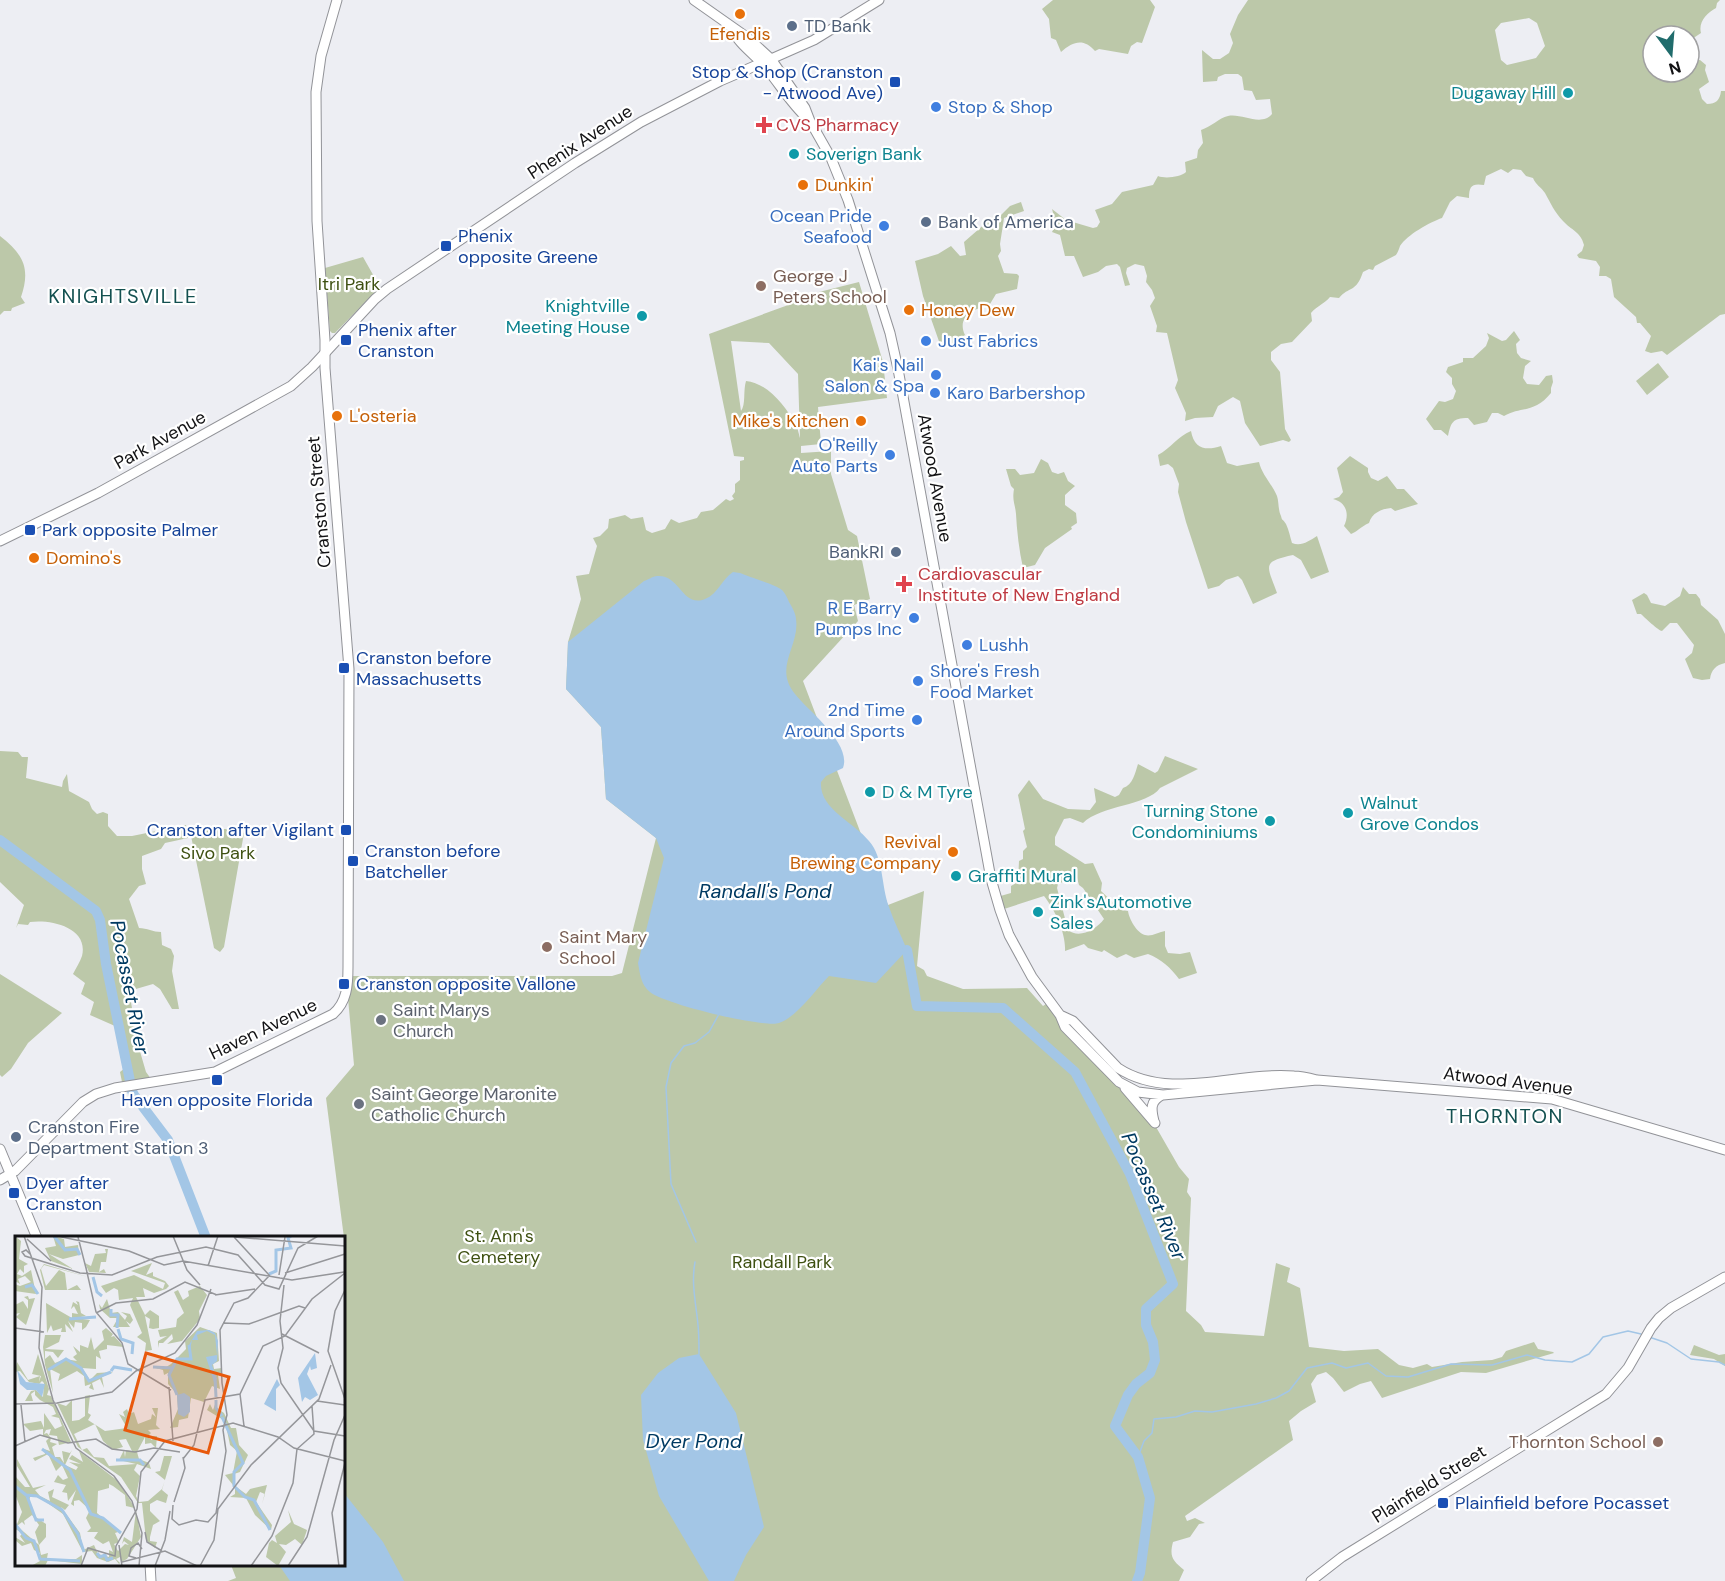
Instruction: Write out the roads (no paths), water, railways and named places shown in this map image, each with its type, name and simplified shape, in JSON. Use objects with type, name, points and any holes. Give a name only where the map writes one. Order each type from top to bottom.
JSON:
[{"type":"main road","name":"Cranston Street","points":[[338,0],[321,56],[316,92],[317,220],[349,669],[348,967],[347,987],[342,1004]]},
{"type":"main road","name":"Atwood Avenue","points":[[694,0],[730,27],[734,35],[766,61],[790,92],[806,108],[810,121],[831,158],[848,200],[891,337],[994,891],[1009,935],[1023,962],[1060,1015],[1065,1027],[1119,1082],[1138,1092],[1162,1095],[1317,1080]]},
{"type":"main road","name":"Phenix Avenue","points":[[325,352],[387,289],[575,163],[669,106],[814,40],[879,0]]},
{"type":"main road","name":"Park Avenue","points":[[0,541],[98,493],[291,386],[325,352]]},
{"type":"main road","name":"Haven Avenue","points":[[11,1174],[90,1097],[115,1088],[159,1083],[215,1072],[333,1014],[342,1004]]},
{"type":"main road","name":"Atwood Avenue","points":[[1060,1015],[1072,1021],[1119,1068],[1143,1081],[1179,1084],[1293,1076],[1317,1080],[1552,1099],[1725,1150]]},
{"type":"main road","points":[[1119,1082],[1155,1123],[1152,1106],[1154,1101],[1162,1095]]},
{"type":"main road","points":[[0,1149],[36,1236]]},
{"type":"main road","points":[[0,1180],[11,1174]]},
{"type":"main road","name":"Plainfield Street","points":[[1311,1581],[1342,1557],[1606,1394],[1628,1368],[1648,1332],[1671,1308],[1725,1277]]},
{"type":"main road","points":[[150,1566],[151,1581]]},
{"type":"water","name":"Randall's Pond","points":[[733,572],[782,590],[794,610],[796,629],[786,675],[789,684],[795,694],[835,738],[844,758],[843,768],[826,776],[821,782],[822,792],[831,808],[863,834],[874,848],[880,864],[889,907],[907,950],[876,983],[829,976],[793,1015],[779,1023],[769,1024],[735,1019],[674,1003],[650,992],[645,986],[638,963],[664,858],[656,838],[606,799],[601,727],[566,689],[568,642],[644,581],[655,576],[665,577],[691,599],[697,601],[713,594]]},
{"type":"water","name":"Dyer Pond","points":[[699,1354],[736,1413],[764,1527],[746,1555],[734,1581],[709,1581],[659,1496],[643,1440],[641,1395],[658,1373],[679,1358]]},
{"type":"water","points":[[345,1494],[383,1542],[404,1581],[290,1581],[280,1566],[345,1566]]},
{"type":"waterway","name":"Pocasset River","points":[[0,840],[96,911],[100,920],[106,964],[130,1081]]},
{"type":"waterway","name":"Pocasset River","points":[[907,950],[917,1006],[1003,1008],[1075,1072],[1130,1174],[1173,1284],[1146,1309],[1146,1325],[1153,1342],[1155,1360],[1150,1373],[1136,1384],[1128,1395],[1115,1426],[1138,1457],[1150,1498],[1137,1581]]},
{"type":"waterway","points":[[696,1242],[671,1184],[666,1087],[671,1063],[684,1046],[695,1043],[709,1032],[719,1014]]},
{"type":"waterway","name":"Pocasset River","points":[[132,1091],[168,1140],[205,1236]]},
{"type":"waterway","points":[[695,1262],[694,1286],[699,1354]]},
{"type":"waterway","points":[[1138,1457],[1144,1441],[1152,1433],[1154,1419],[1176,1417],[1195,1411],[1212,1412],[1276,1398],[1289,1391],[1307,1368],[1332,1363],[1346,1368],[1368,1363],[1386,1376],[1408,1377],[1451,1364],[1492,1365],[1527,1355],[1545,1360],[1572,1362],[1589,1354],[1603,1337],[1628,1331],[1641,1334]]},
{"type":"waterway","points":[[1649,1337],[1667,1343],[1691,1359],[1719,1362],[1725,1365]]},
{"type":"place","name":"Efendis","points":[[740,14]]},
{"type":"place","name":"TD Bank","points":[[792,26]]},
{"type":"place","name":"Stop & Shop (Cranston - Atwood Ave)","points":[[895,82]]},
{"type":"place","name":"Dugaway Hill","points":[[1568,93]]},
{"type":"place","name":"Stop & Shop","points":[[936,107]]},
{"type":"place","name":"CVS Pharmacy","points":[[764,125]]},
{"type":"place","name":"Soverign Bank","points":[[794,154]]},
{"type":"place","name":"Dunkin'","points":[[803,185]]},
{"type":"place","name":"Bank of America","points":[[926,222]]},
{"type":"place","name":"Ocean Pride Seafood","points":[[884,226]]},
{"type":"place","name":"Phenix opposite Greene","points":[[446,246]]},
{"type":"place","name":"George J Peters School","points":[[761,286]]},
{"type":"place","name":"Honey Dew","points":[[909,310]]},
{"type":"place","name":"Knightville Meeting House","points":[[642,316]]},
{"type":"place","name":"Phenix after Cranston","points":[[346,340]]},
{"type":"place","name":"Just Fabrics","points":[[926,341]]},
{"type":"place","name":"Kai's Nail Salon & Spa","points":[[936,375]]},
{"type":"place","name":"Karo Barbershop","points":[[935,393]]},
{"type":"place","name":"L'osteria","points":[[337,416]]},
{"type":"place","name":"Mike's Kitchen","points":[[861,421]]},
{"type":"place","name":"O'Reilly Auto Parts","points":[[890,455]]},
{"type":"place","name":"Park opposite Palmer","points":[[30,530]]},
{"type":"place","name":"BankRI","points":[[896,552]]},
{"type":"place","name":"Domino's","points":[[34,558]]},
{"type":"place","name":"Cardiovascular Institute of New England","points":[[904,584]]},
{"type":"place","name":"R E Barry Pumps Inc","points":[[914,618]]},
{"type":"place","name":"Lushh","points":[[967,645]]},
{"type":"place","name":"Cranston before Massachusetts","points":[[344,668]]},
{"type":"place","name":"Shore's Fresh Food Market","points":[[918,681]]},
{"type":"place","name":"2nd Time Around Sports","points":[[917,720]]},
{"type":"place","name":"D & M Tyre","points":[[870,792]]},
{"type":"place","name":"Walnut Grove Condos","points":[[1348,813]]},
{"type":"place","name":"Turning Stone Condominiums","points":[[1270,821]]},
{"type":"place","name":"Cranston after Vigilant","points":[[346,830]]},
{"type":"place","name":"Revival Brewing Company","points":[[953,852]]},
{"type":"place","name":"Cranston before Batcheller","points":[[353,861]]},
{"type":"place","name":"Graffiti Mural","points":[[956,876]]},
{"type":"place","name":"Zink'sAutomotive Sales","points":[[1038,912]]},
{"type":"place","name":"Saint Mary School","points":[[547,947]]},
{"type":"place","name":"Cranston opposite Vallone","points":[[344,984]]},
{"type":"place","name":"Saint Marys Church","points":[[381,1020]]},
{"type":"place","name":"Haven opposite Florida","points":[[217,1080]]},
{"type":"place","name":"Saint George Maronite Catholic Church","points":[[359,1104]]},
{"type":"place","name":"Cranston Fire Department Station 3","points":[[16,1137]]},
{"type":"place","name":"Dyer after Cranston","points":[[14,1193]]},
{"type":"place","name":"Thornton School","points":[[1658,1442]]},
{"type":"place","name":"Plainfield before Pocasset","points":[[1443,1503]]},
{"type":"district","name":"KNIGHTSVILLE","points":[[123,296]]},
{"type":"district","name":"THORNTON","points":[[1505,1116]]},
{"type":"park label","name":"Itri Park","points":[[349,284]]},
{"type":"park label","name":"Sivo Park","points":[[218,853]]},
{"type":"park label","name":"St. Ann's Cemetery","points":[[499,1246]]},
{"type":"park label","name":"Randall Park","points":[[782,1262]]}]
